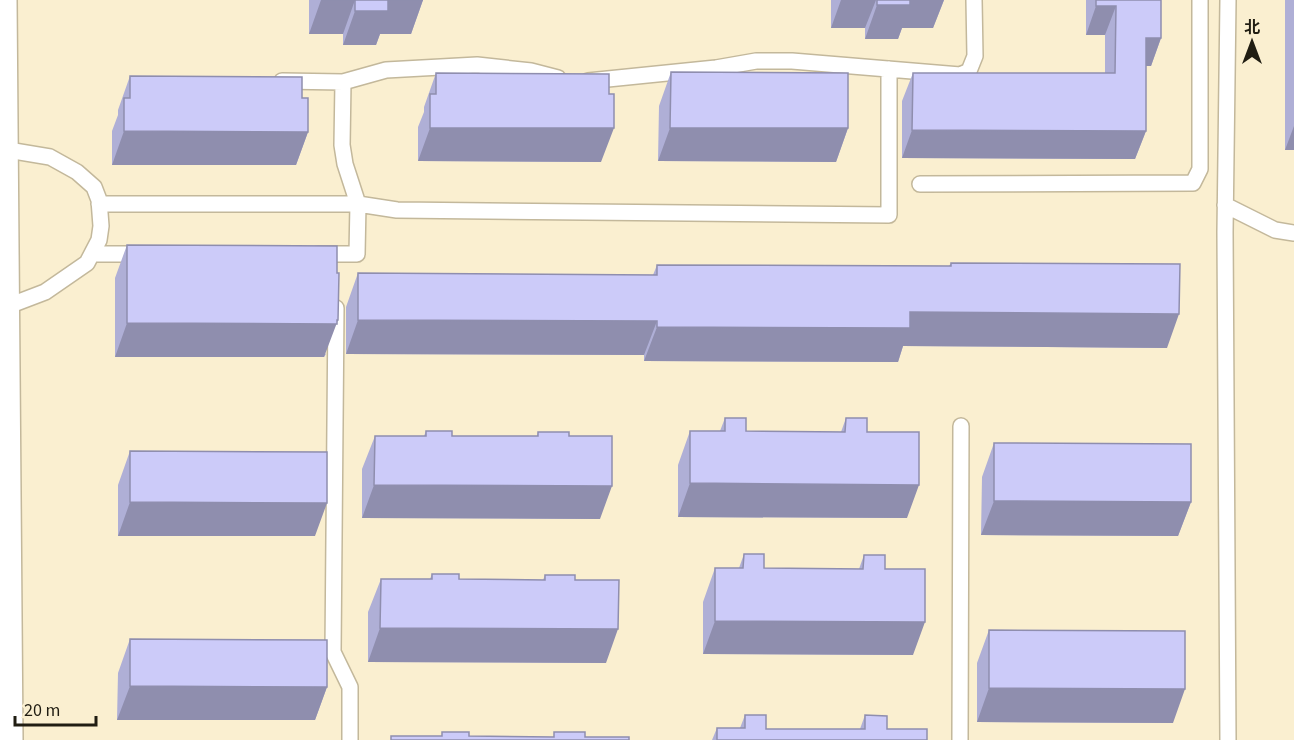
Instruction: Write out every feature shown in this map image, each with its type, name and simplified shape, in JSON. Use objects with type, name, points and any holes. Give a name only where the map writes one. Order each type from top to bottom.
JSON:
[{"type":"street","points":[[0,0],[6,740]]},
{"type":"lane","points":[[262,81],[343,82],[386,70],[477,65],[590,81],[716,68],[756,61],[792,61],[960,75],[969,71],[975,56],[974,0]]},
{"type":"lane","points":[[920,184],[1193,183],[1200,170],[1200,0]]},
{"type":"lane","points":[[1228,0],[1225,205],[1228,740]]},
{"type":"lane","points":[[99,204],[358,204],[396,210],[889,215],[889,69]]},
{"type":"lane","points":[[302,254],[337,260],[357,254],[358,204],[345,164],[342,145],[343,82]]},
{"type":"lane","points":[[2,149],[50,157],[77,172],[94,187],[99,204],[101,226],[94,254],[87,262],[45,292],[3,308]]},
{"type":"lane","points":[[1225,205],[1275,230],[1294,233]]},
{"type":"lane","points":[[94,254],[163,254]]},
{"type":"lane","points":[[336,289],[333,652],[350,687],[350,740]]},
{"type":"lane","points":[[960,740],[961,426]]},
{"type":"building","points":[[355,0],[388,0],[388,11],[355,11]]},
{"type":"building","points":[[877,0],[910,0],[910,5],[877,5]]},
{"type":"building","points":[[1096,0],[1161,0],[1161,38],[1146,38],[1146,131],[912,130],[913,73],[1115,73],[1116,6],[1096,6]]},
{"type":"building","points":[[671,72],[848,73],[848,128],[670,128]]},
{"type":"building","points":[[436,73],[609,74],[609,94],[614,94],[614,128],[430,128],[430,94],[436,94]]},
{"type":"building","points":[[130,76],[302,77],[302,98],[308,98],[308,132],[124,131],[124,98],[130,98]]},
{"type":"building","points":[[127,245],[337,246],[337,273],[339,273],[337,324],[127,323]]},
{"type":"building","points":[[951,263],[1180,264],[1179,314],[910,312],[910,328],[657,327],[657,321],[358,320],[358,273],[657,275],[657,265],[951,266]]},
{"type":"building","points":[[725,418],[746,418],[746,431],[845,432],[846,418],[867,418],[867,432],[919,432],[919,485],[690,483],[690,431],[725,431]]},
{"type":"building","points":[[426,431],[452,431],[452,436],[538,436],[538,432],[569,432],[569,436],[612,436],[612,486],[374,485],[375,436],[426,436]]},
{"type":"building","points":[[994,443],[1191,444],[1191,502],[994,501]]},
{"type":"building","points":[[130,451],[327,452],[327,503],[130,502]]},
{"type":"building","points":[[744,554],[764,554],[764,568],[863,569],[864,555],[885,555],[885,569],[925,569],[925,622],[715,621],[715,568],[743,568]]},
{"type":"building","points":[[432,574],[459,574],[459,579],[545,580],[545,575],[575,575],[575,580],[619,580],[618,629],[380,628],[381,579],[432,579]]},
{"type":"building","points":[[989,630],[1185,631],[1185,689],[989,688]]},
{"type":"building","points":[[130,639],[327,640],[327,687],[130,686]]},
{"type":"building","points":[[745,715],[766,715],[766,729],[865,729],[865,715],[887,716],[887,729],[927,729],[927,740],[717,740],[717,728],[745,728]]},
{"type":"building","points":[[442,732],[469,732],[469,736],[554,737],[554,732],[585,732],[585,737],[629,737],[629,740],[391,740],[391,736],[442,736]]}]
